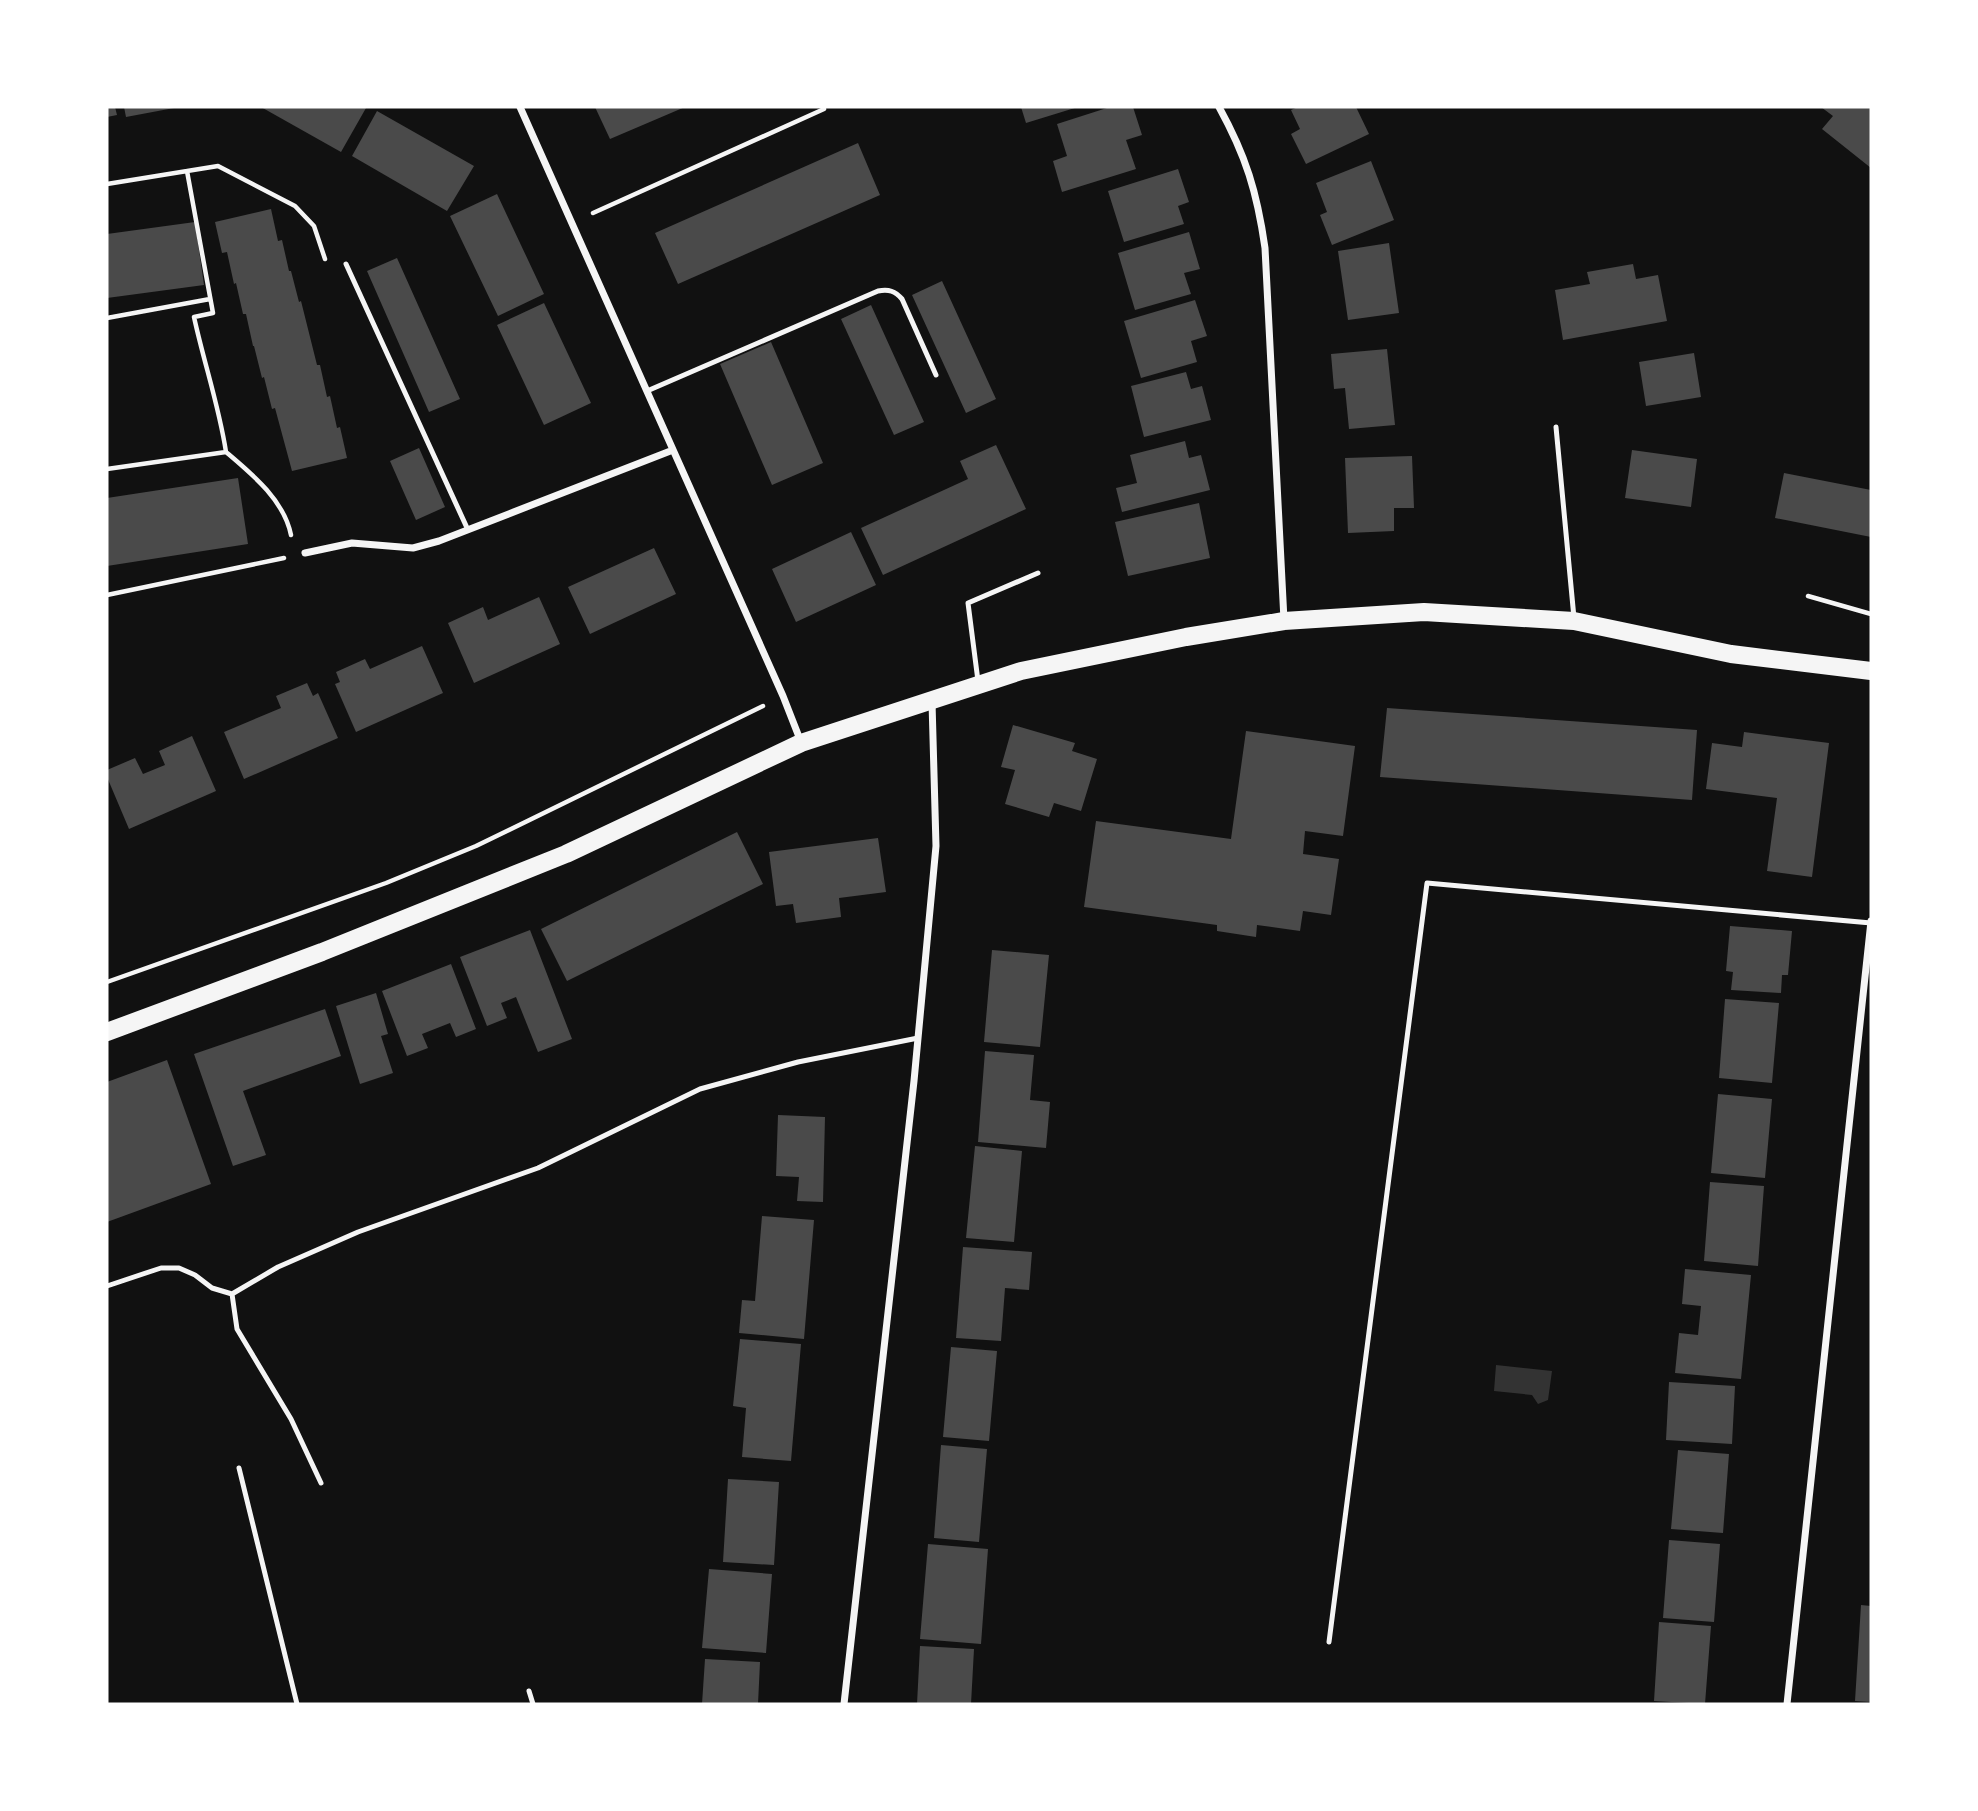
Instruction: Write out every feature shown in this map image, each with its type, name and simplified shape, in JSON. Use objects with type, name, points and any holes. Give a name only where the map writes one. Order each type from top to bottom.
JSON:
[{"type":"main road","points":[[107,1032],[322,952],[566,854],[801,743],[1021,671],[1186,637],[1284,621],[1424,611],[1574,621],[1731,654],[1871,671]]},
{"type":"street","points":[[520,107],[783,696],[801,743]]},
{"type":"street","points":[[1219,107],[1234,134],[1248,169],[1258,204],[1265,248],[1284,621]]},
{"type":"street","points":[[305,553],[352,543],[414,548],[468,530],[673,450]]},
{"type":"street","points":[[844,1704],[918,1038],[936,846],[932,700]]},
{"type":"street","points":[[1787,1704],[1869,967],[1871,922]]},
{"type":"lane","points":[[345,264],[468,530]]},
{"type":"lane","points":[[647,391],[888,289],[902,299],[936,375]]},
{"type":"lane","points":[[1556,427],[1574,621]]},
{"type":"lane","points":[[979,685],[968,603],[1038,573]]},
{"type":"lane","points":[[1329,1642],[1427,883],[1871,922]]},
{"type":"lane","points":[[107,1286],[162,1268],[178,1268],[195,1275],[212,1289],[232,1294],[278,1267],[358,1232],[538,1168],[700,1090],[798,1062],[918,1038]]},
{"type":"lane","points":[[232,1294],[237,1329],[291,1419],[321,1483]]},
{"type":"lane","points":[[239,1468],[297,1704]]},
{"type":"lane","points":[[528,1691],[533,1704]]},
{"type":"path","points":[[573,222],[824,109]]},
{"type":"path","points":[[107,184],[218,166],[295,206],[314,226],[326,264],[345,264]]},
{"type":"path","points":[[187,171],[213,313],[194,317],[204,366],[219,409],[226,452],[259,480],[288,520],[295,555]]},
{"type":"path","points":[[107,318],[210,299]]},
{"type":"path","points":[[107,470],[226,452]]},
{"type":"path","points":[[107,595],[305,553]]},
{"type":"path","points":[[1808,596],[1871,614]]},
{"type":"path","points":[[107,982],[344,898],[476,846],[783,696]]},
{"type":"shaded area","points":[[1496,1365],[1552,1371],[1548,1400],[1538,1404],[1532,1395],[1494,1391]]},
{"type":"building","points":[[107,107],[115,107],[117,115],[107,117]]},
{"type":"building","points":[[124,107],[174,107],[174,108],[126,117]]},
{"type":"building","points":[[261,107],[364,107],[366,108],[341,152]]},
{"type":"building","points":[[595,107],[685,107],[610,139]]},
{"type":"building","points":[[1021,107],[1078,107],[1026,123]]},
{"type":"building","points":[[1110,107],[1133,107],[1142,135],[1126,140],[1136,169],[1062,192],[1053,161],[1067,156],[1057,124]]},
{"type":"building","points":[[1298,107],[1356,107],[1369,134],[1306,164],[1291,134],[1300,129],[1291,110]]},
{"type":"building","points":[[1821,107],[1871,107],[1871,168],[1822,129],[1833,116]]},
{"type":"building","points":[[377,111],[474,166],[447,211],[352,156]]},
{"type":"building","points":[[858,143],[880,195],[678,284],[655,233]]},
{"type":"building","points":[[1371,161],[1394,220],[1332,245],[1320,215],[1327,212],[1316,183]]},
{"type":"building","points":[[1178,169],[1189,202],[1178,206],[1184,224],[1124,242],[1108,191]]},
{"type":"building","points":[[497,194],[544,294],[498,316],[450,216]]},
{"type":"building","points":[[271,209],[278,241],[282,240],[317,365],[320,365],[327,397],[330,396],[337,428],[340,427],[347,458],[292,471],[275,408],[272,409],[264,377],[262,378],[246,314],[243,314],[236,283],[234,284],[227,252],[222,253],[215,222]]},
{"type":"building","points":[[195,222],[204,285],[107,298],[107,234]]},
{"type":"building","points":[[1189,232],[1200,269],[1184,273],[1191,294],[1135,310],[1118,253]]},
{"type":"building","points":[[1389,243],[1399,313],[1348,320],[1338,251]]},
{"type":"building","points":[[397,258],[460,399],[429,412],[367,271]]},
{"type":"building","points":[[1633,264],[1636,279],[1658,275],[1667,321],[1563,340],[1555,290],[1590,284],[1587,272]]},
{"type":"building","points":[[942,281],[996,399],[966,413],[912,295]]},
{"type":"building","points":[[1195,300],[1207,336],[1191,341],[1197,362],[1141,378],[1124,321]]},
{"type":"building","points":[[544,303],[591,403],[544,425],[497,325]]},
{"type":"building","points":[[871,305],[924,422],[894,435],[841,319]]},
{"type":"building","points":[[771,342],[823,463],[772,485],[720,364]]},
{"type":"building","points":[[1387,349],[1395,425],[1349,429],[1345,388],[1334,389],[1331,354]]},
{"type":"building","points":[[1694,353],[1701,397],[1646,406],[1639,362]]},
{"type":"building","points":[[1186,372],[1191,389],[1202,386],[1211,420],[1144,437],[1131,386]]},
{"type":"building","points":[[1185,441],[1189,458],[1201,455],[1210,490],[1122,512],[1116,488],[1137,483],[1130,455]]},
{"type":"building","points":[[996,445],[1026,509],[883,575],[861,528],[968,479],[960,461]]},
{"type":"building","points":[[419,448],[445,507],[416,520],[390,461]]},
{"type":"building","points":[[1632,450],[1697,459],[1691,507],[1625,498]]},
{"type":"building","points":[[1412,456],[1414,508],[1394,508],[1394,531],[1348,533],[1345,458]]},
{"type":"building","points":[[1784,473],[1871,490],[1871,537],[1775,518]]},
{"type":"building","points":[[238,478],[248,544],[107,566],[107,498]]},
{"type":"building","points":[[1199,503],[1210,558],[1128,576],[1115,522]]},
{"type":"building","points":[[851,532],[876,585],[796,622],[772,569]]},
{"type":"building","points":[[654,548],[676,594],[590,634],[568,587]]},
{"type":"building","points":[[539,597],[560,644],[474,683],[448,623],[483,607],[488,620]]},
{"type":"building","points":[[422,646],[443,693],[356,732],[335,684],[340,682],[336,672],[365,659],[370,669]]},
{"type":"building","points":[[307,683],[313,696],[318,693],[338,738],[244,779],[224,732],[281,708],[276,696]]},
{"type":"building","points":[[1387,708],[1697,730],[1692,800],[1380,777]]},
{"type":"building","points":[[1013,725],[1075,743],[1072,751],[1097,759],[1081,811],[1054,803],[1049,817],[1005,804],[1015,770],[1001,767]]},
{"type":"building","points":[[1246,731],[1355,746],[1343,836],[1305,831],[1303,854],[1339,859],[1331,915],[1303,911],[1300,931],[1257,925],[1256,937],[1217,931],[1217,925],[1084,907],[1096,821],[1231,839]]},
{"type":"building","points":[[1744,732],[1829,743],[1812,877],[1767,871],[1777,798],[1706,789],[1712,743],[1742,747]]},
{"type":"building","points":[[192,736],[216,791],[129,829],[107,777],[107,770],[135,758],[143,774],[165,765],[159,751]]},
{"type":"building","points":[[737,832],[763,884],[567,981],[541,929]]},
{"type":"building","points":[[878,838],[886,892],[839,898],[841,917],[796,923],[793,904],[776,906],[769,852]]},
{"type":"building","points":[[1730,926],[1792,931],[1788,975],[1782,975],[1781,993],[1731,990],[1733,972],[1726,971]]},
{"type":"building","points":[[530,930],[572,1039],[538,1052],[516,997],[501,1003],[507,1018],[487,1026],[460,957]]},
{"type":"building","points":[[992,950],[1049,955],[1040,1047],[984,1042]]},
{"type":"building","points":[[451,964],[476,1029],[456,1037],[450,1023],[422,1034],[428,1048],[407,1056],[382,991]]},
{"type":"building","points":[[376,993],[388,1034],[381,1036],[393,1073],[360,1084],[336,1006]]},
{"type":"building","points":[[1725,999],[1779,1003],[1772,1083],[1719,1078]]},
{"type":"building","points":[[325,1009],[341,1056],[243,1091],[266,1155],[233,1166],[194,1054]]},
{"type":"building","points":[[985,1051],[1034,1055],[1030,1100],[1050,1102],[1046,1148],[978,1142]]},
{"type":"building","points":[[167,1060],[211,1184],[107,1222],[107,1082]]},
{"type":"building","points":[[1718,1094],[1772,1099],[1765,1178],[1711,1173]]},
{"type":"building","points":[[778,1115],[825,1117],[823,1202],[797,1201],[799,1177],[776,1176]]},
{"type":"building","points":[[975,1146],[1022,1151],[1014,1242],[966,1238]]},
{"type":"building","points":[[1710,1182],[1764,1186],[1758,1266],[1704,1261]]},
{"type":"building","points":[[762,1216],[814,1220],[804,1339],[739,1333],[742,1300],[755,1301]]},
{"type":"building","points":[[963,1247],[1032,1252],[1029,1290],[1005,1288],[1001,1341],[956,1338]]},
{"type":"building","points":[[1685,1269],[1751,1275],[1741,1379],[1675,1373],[1679,1333],[1698,1335],[1701,1306],[1682,1304]]},
{"type":"building","points":[[740,1339],[801,1344],[791,1461],[742,1457],[746,1408],[733,1406]]},
{"type":"building","points":[[951,1347],[997,1351],[989,1441],[943,1437]]},
{"type":"building","points":[[1669,1382],[1735,1386],[1732,1444],[1666,1440]]},
{"type":"building","points":[[941,1445],[987,1449],[979,1542],[934,1538]]},
{"type":"building","points":[[1678,1450],[1729,1454],[1723,1533],[1671,1529]]},
{"type":"building","points":[[728,1479],[779,1482],[774,1565],[723,1562]]},
{"type":"building","points":[[1669,1540],[1720,1544],[1714,1622],[1663,1618]]},
{"type":"building","points":[[928,1544],[988,1549],[981,1644],[920,1639]]},
{"type":"building","points":[[709,1569],[772,1574],[766,1653],[702,1648]]},
{"type":"building","points":[[1861,1605],[1871,1606],[1871,1702],[1855,1701]]},
{"type":"building","points":[[1659,1622],[1711,1626],[1705,1704],[1654,1701]]},
{"type":"building","points":[[920,1646],[974,1649],[971,1704],[917,1704]]},
{"type":"building","points":[[705,1659],[760,1662],[758,1704],[702,1704]]}]
